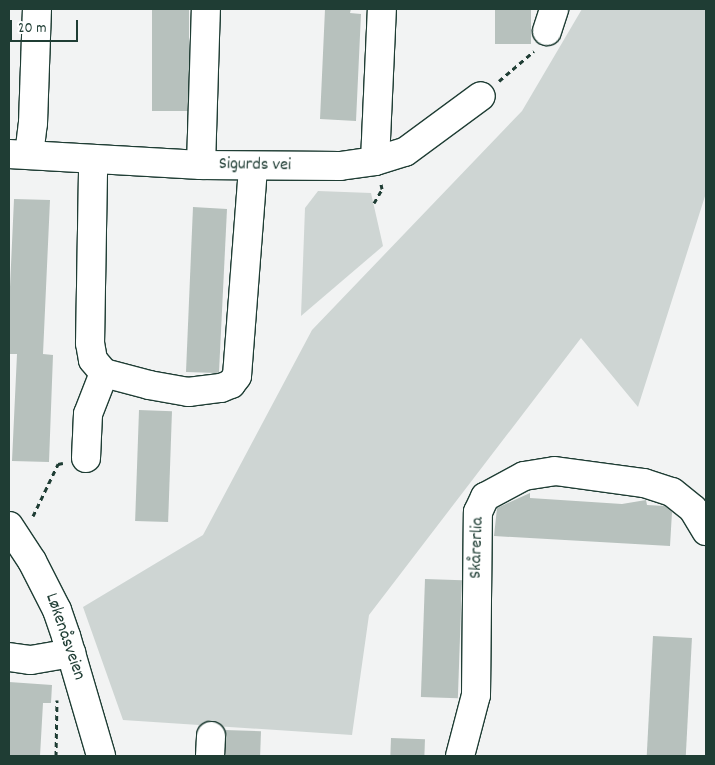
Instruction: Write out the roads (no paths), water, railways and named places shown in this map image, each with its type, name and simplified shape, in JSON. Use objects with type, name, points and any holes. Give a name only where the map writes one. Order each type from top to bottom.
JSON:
[{"type":"street","points":[[19,154],[33,123],[37,9]]},
{"type":"street","points":[[201,165],[206,9]]},
{"type":"street","points":[[375,161],[382,9]]},
{"type":"street","name":"Sigurds vei","points":[[19,154],[254,167],[340,166],[375,161],[405,152],[481,96]]},
{"type":"street","points":[[95,159],[93,172],[90,343],[93,360],[104,373],[149,385],[188,392],[222,388],[231,384],[236,378],[254,167]]},
{"type":"street","points":[[86,458],[88,414],[104,373]]},
{"type":"street","name":"Skårerlia","points":[[460,756],[476,695],[478,512],[485,497],[524,476],[555,471],[644,483],[672,492],[693,509],[706,530]]},
{"type":"street","name":"Løkenåsveien","points":[[19,525],[66,636],[101,756]]},
{"type":"street","points":[[9,657],[31,660],[71,653]]}]
